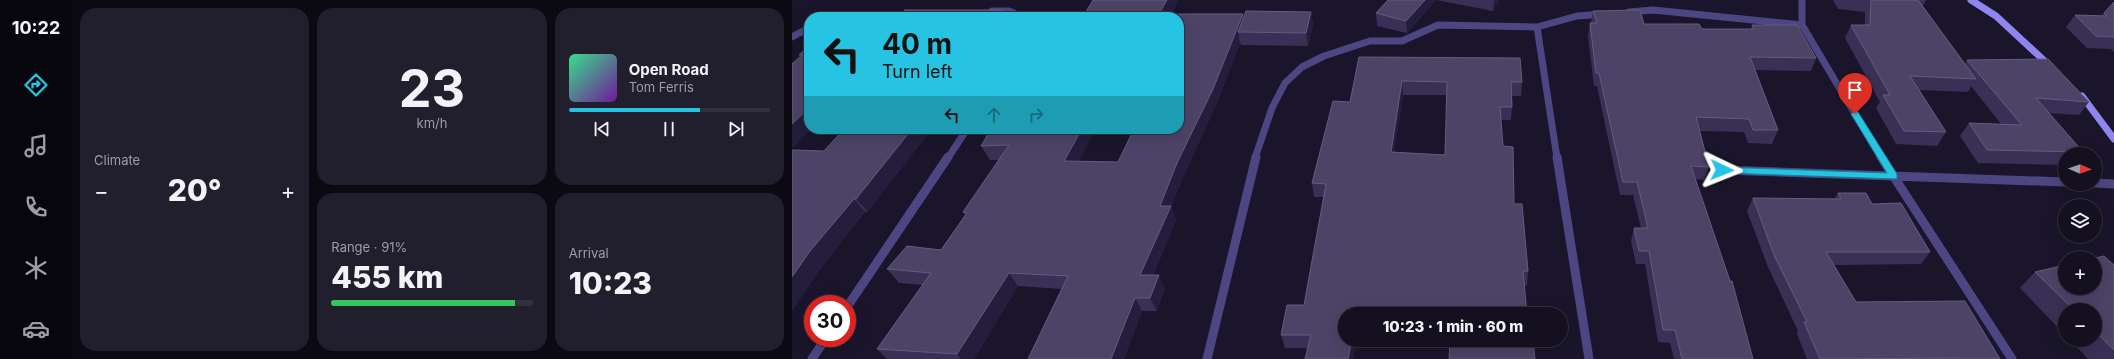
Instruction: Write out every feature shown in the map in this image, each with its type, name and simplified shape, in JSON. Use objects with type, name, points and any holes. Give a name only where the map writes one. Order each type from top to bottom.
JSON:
[{"type":"street","points":[[1802,0],[1802,25],[1893,177],[2012,359]]},
{"type":"street","points":[[1971,0],[1996,16],[2058,74]]},
{"type":"street","points":[[1207,359],[1260,143],[1272,108],[1285,83],[1302,67],[1324,56],[1370,41],[1402,41],[1438,25],[1537,27],[1577,16],[1653,10],[1802,25]]},
{"type":"street","points":[[985,12],[1011,12]]},
{"type":"street","points":[[1537,27],[1589,359]]},
{"type":"street","points":[[792,37],[804,31]]},
{"type":"street","points":[[2075,90],[2086,101],[2114,138]]},
{"type":"street","points":[[855,295],[964,134]]},
{"type":"street","points":[[1722,170],[2058,182]]},
{"type":"street","points":[[2102,183],[2114,184]]},
{"type":"street","points":[[812,359],[820,347]]},
{"type":"building","points":[[1093,0],[1167,0],[1160,12],[1086,12]]},
{"type":"building","points":[[1388,0],[1425,0],[1406,21],[1376,13]]},
{"type":"building","points":[[1871,0],[1918,0],[1976,79],[1910,76],[1946,132],[1904,131],[1883,95],[1890,95],[1851,25],[1870,25]]},
{"type":"building","points":[[2114,2],[2114,37],[2096,36],[2075,15],[2107,16],[2104,13]]},
{"type":"building","points":[[904,10],[1003,10],[1001,12],[906,12]]},
{"type":"building","points":[[1640,10],[1644,24],[1699,24],[1702,29],[1754,29],[1752,25],[1797,25],[1816,58],[1750,57],[1778,130],[1753,130],[1749,119],[1696,117],[1709,167],[1691,166],[1730,281],[1732,281],[1753,359],[1682,359],[1675,330],[1663,330],[1649,251],[1639,251],[1634,228],[1648,228],[1637,182],[1623,182],[1599,73],[1596,73],[1590,23],[1597,23],[1593,11]]},
{"type":"building","points":[[1246,11],[1311,12],[1306,33],[1238,32]]},
{"type":"building","points":[[1184,14],[1243,14],[1213,89],[1177,163],[1160,206],[1171,206],[1140,275],[1159,275],[1150,298],[1135,298],[1111,359],[1028,359],[1068,276],[1009,273],[957,354],[877,349],[931,273],[887,269],[907,246],[941,250],[967,213],[963,212],[1009,145],[981,146],[988,134],[1079,134],[1064,161],[1118,162],[1132,134],[1184,134]]},
{"type":"building","points":[[804,50],[804,113],[792,124],[792,64],[802,55],[799,55]]},
{"type":"building","points":[[1359,57],[1520,58],[1522,82],[1511,82],[1512,107],[1500,107],[1503,146],[1513,147],[1514,204],[1522,204],[1528,271],[1523,271],[1526,307],[1338,307],[1338,347],[1351,347],[1348,359],[1305,359],[1311,335],[1281,335],[1287,305],[1304,305],[1326,184],[1312,183],[1333,101],[1350,102]],"holes":[[[1402,81],[1447,82],[1445,155],[1391,152]]]},
{"type":"building","points":[[2048,59],[2089,102],[2036,98],[2079,147],[2058,147],[2058,151],[1987,150],[1969,123],[2022,125],[1967,60]]},
{"type":"building","points":[[839,134],[908,134],[856,199],[854,199],[810,251],[792,277],[792,150],[824,151]]},
{"type":"building","points":[[1838,193],[1866,193],[1872,204],[1901,203],[1930,252],[1826,252],[1856,302],[1965,301],[2000,359],[1820,359],[1804,322],[1807,322],[1774,255],[1753,198],[1841,199]]},
{"type":"building","points":[[2102,256],[2104,256],[2114,265],[2114,350],[2102,338],[2102,303],[2067,303],[2059,295],[2102,295]]},
{"type":"building","points":[[2058,267],[2058,294],[2035,272]]},
{"type":"building","points":[[1450,347],[1534,347],[1535,359],[1449,359]]},
{"type":"route","points":[[1722,170],[1893,177],[1855,114]]}]
